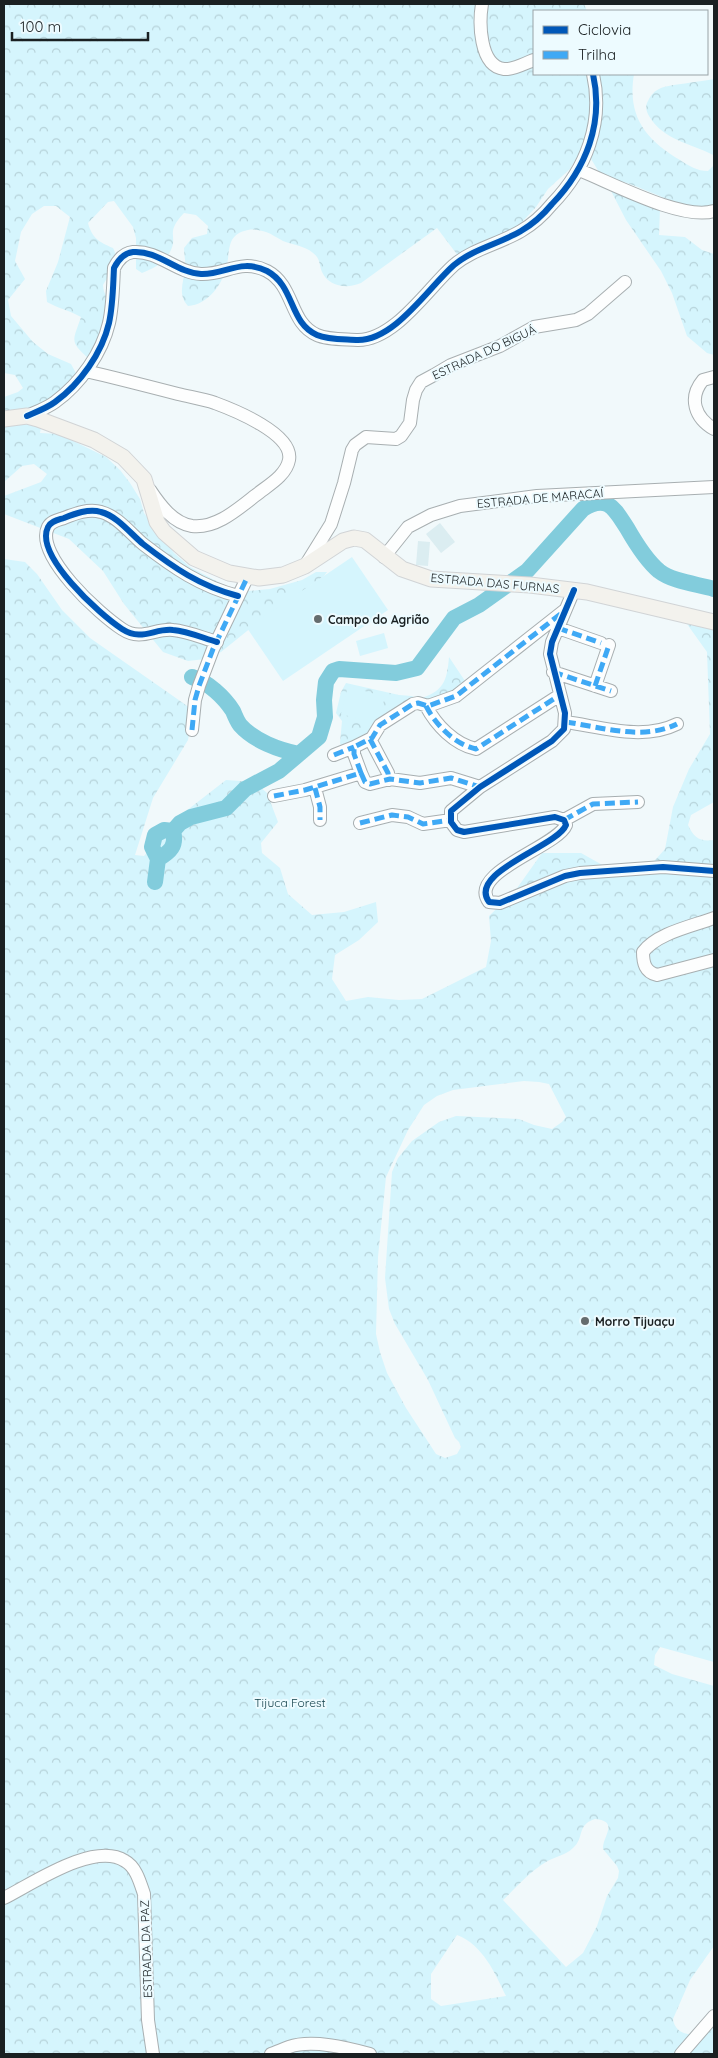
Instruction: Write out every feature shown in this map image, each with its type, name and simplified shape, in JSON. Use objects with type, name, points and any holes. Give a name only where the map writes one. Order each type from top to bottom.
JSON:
[{"type":"main road","name":"ESTRADA DAS FURNAS","points":[[4,419],[27,416],[94,440],[109,448],[134,466],[148,486],[157,522],[172,540],[194,558],[207,565],[247,578],[284,575],[304,566],[350,538],[365,540],[402,569],[431,579],[530,585],[574,590],[714,622]]},
{"type":"street","points":[[482,4],[480,21],[483,44],[489,59],[495,65],[507,69],[533,60]]},
{"type":"street","points":[[27,416],[50,406],[71,388],[86,371],[102,344],[109,322],[114,268],[117,262],[127,253],[144,253],[176,267],[200,274],[209,274],[236,266],[260,268],[283,284],[290,295],[297,316],[307,328],[317,335],[361,340],[373,338],[394,326],[440,278],[464,258],[507,239],[530,226],[563,194],[580,170],[593,137],[597,102],[593,75]]},
{"type":"street","points":[[580,170],[666,206],[687,212],[706,214],[714,211]]},
{"type":"street","name":"ESTRADA DO BIGUÁ","points":[[304,566],[331,524],[355,445],[366,437],[396,439],[401,436],[410,423],[414,394],[421,382],[450,365],[489,352],[534,327],[576,320],[588,314],[625,282]]},
{"type":"street","points":[[86,371],[213,402],[252,420],[277,436],[287,447],[289,459],[286,468],[271,483],[238,509],[217,521],[190,526],[176,519],[163,509],[148,486]]},
{"type":"street","points":[[714,377],[703,380],[694,395],[698,413],[714,429]]},
{"type":"street","points":[[45,421],[50,406]]},
{"type":"street","name":"ESTRADA DE MARACAÍ","points":[[384,556],[408,527],[431,515],[460,506],[538,496],[714,487]]},
{"type":"street","points":[[217,642],[171,629],[143,635],[133,634],[123,630],[104,617],[58,567],[45,539],[48,526],[52,522],[88,511],[102,512],[122,525],[143,544],[198,582],[238,596]]},
{"type":"street","points":[[192,730],[195,700],[202,680],[217,642],[247,578]]},
{"type":"street","points":[[574,590],[552,642],[550,654],[566,722],[564,729],[552,741],[480,788],[451,811],[451,820],[457,830],[464,832],[555,818],[564,820],[593,804],[638,802]]},
{"type":"street","points":[[426,706],[456,696],[567,609]]},
{"type":"street","points":[[558,628],[605,644],[595,686]]},
{"type":"street","points":[[553,672],[611,691]]},
{"type":"street","points":[[334,755],[354,748],[375,736],[380,725],[418,703],[426,706],[434,719],[449,735],[476,750],[560,695]]},
{"type":"street","points":[[566,722],[643,733],[666,729],[677,724]]},
{"type":"street","points":[[370,739],[388,773],[389,780]]},
{"type":"street","points":[[354,748],[354,754],[361,773],[368,784],[389,780],[420,783],[456,778],[480,788]]},
{"type":"street","points":[[274,796],[314,788],[361,773]]},
{"type":"street","points":[[314,788],[320,807],[320,820]]},
{"type":"street","points":[[360,823],[392,815],[408,817],[423,824],[451,820]]},
{"type":"street","points":[[564,820],[566,826],[563,832],[555,839],[514,861],[488,883],[484,890],[485,897],[489,902],[500,903],[547,882],[580,873],[663,867],[714,871]]},
{"type":"street","points":[[714,918],[657,939],[648,945],[643,952],[646,969],[651,974],[657,975],[714,960]]},
{"type":"street","name":"ESTRADA DA PAZ","points":[[4,1898],[76,1862],[92,1857],[111,1855],[126,1861],[138,1875],[144,1894],[148,2020],[153,2054]]},
{"type":"street","points":[[681,2054],[714,2016]]},
{"type":"street","points":[[271,2054],[290,2046],[316,2044],[348,2048],[370,2054]]},
{"type":"shaded area","points":[[440,523],[455,542],[441,553],[426,534]]},
{"type":"shaded area","points":[[418,541],[430,542],[428,566],[416,565]]},
{"type":"green space","points":[[4,4],[584,4],[587,10],[533,10],[533,75],[634,75],[633,102],[641,125],[648,135],[657,144],[693,168],[708,171],[714,165],[714,205],[704,207],[693,206],[669,200],[624,182],[602,177],[588,154],[580,152],[570,169],[548,189],[536,207],[510,235],[459,257],[437,228],[361,283],[350,286],[334,284],[329,281],[321,270],[318,259],[310,251],[283,241],[264,231],[248,230],[236,235],[233,239],[229,248],[225,272],[214,292],[202,302],[188,306],[182,292],[185,266],[184,248],[192,238],[207,234],[208,226],[196,215],[184,213],[173,230],[173,242],[168,256],[158,265],[142,273],[136,269],[136,238],[133,227],[114,201],[108,202],[88,223],[97,239],[113,248],[116,258],[114,267],[103,285],[111,307],[110,315],[88,358],[78,348],[74,340],[81,317],[47,302],[46,291],[58,262],[70,217],[56,206],[44,206],[32,214],[21,232],[15,261],[25,279],[8,300],[11,316],[33,342],[48,354],[71,364],[78,377],[43,416],[40,433],[59,434],[106,457],[130,483],[140,499],[144,513],[174,553],[190,567],[237,592],[270,589],[302,580],[316,572],[327,572],[221,652],[205,659],[188,661],[163,652],[124,604],[103,571],[69,539],[4,514],[4,496],[41,482],[47,474],[34,464],[22,466],[4,482],[4,397],[23,388],[15,375],[4,373]]},
{"type":"green space","points":[[714,79],[714,161],[713,155],[669,136],[662,131],[649,116],[646,107],[656,90],[672,85]]},
{"type":"green space","points":[[609,187],[660,209],[659,235],[685,237],[702,250],[714,254],[714,355],[707,353],[687,336],[672,293],[661,271],[626,220]]},
{"type":"green space","name":"Campo do Agrião","points":[[352,557],[388,610],[283,681],[247,628]]},
{"type":"green space","name":"Tijuca Forest","points":[[4,559],[25,562],[37,574],[62,610],[90,638],[193,710],[188,740],[153,798],[135,855],[144,856],[177,818],[226,780],[255,782],[267,793],[278,822],[261,843],[262,853],[280,868],[288,894],[312,915],[344,912],[376,902],[378,922],[359,940],[335,955],[332,979],[346,1001],[368,997],[399,1000],[422,999],[486,967],[491,941],[489,916],[515,891],[542,853],[581,853],[615,872],[649,867],[665,849],[673,807],[689,769],[710,734],[707,652],[687,624],[714,630],[714,802],[691,815],[688,825],[701,840],[714,840],[714,1662],[660,1647],[655,1655],[654,1665],[672,1674],[714,1686],[714,1946],[690,1980],[673,2019],[675,2026],[680,2031],[692,2034],[714,2011],[714,2054],[4,2054]],"holes":[[[524,1081],[549,1084],[566,1117],[562,1122],[552,1129],[519,1119],[456,1116],[439,1122],[412,1141],[398,1158],[392,1172],[385,1278],[389,1309],[395,1324],[428,1380],[461,1447],[457,1454],[445,1458],[436,1454],[406,1408],[387,1373],[376,1334],[378,1257],[386,1177],[408,1130],[424,1105],[437,1096],[453,1090]],[[595,1819],[607,1823],[608,1830],[603,1849],[617,1866],[619,1871],[618,1878],[607,1896],[597,1926],[583,1953],[566,1967],[503,1900],[540,1866],[573,1848],[577,1844],[583,1828]],[[457,1935],[481,1953],[493,1969],[506,1996],[441,2006],[431,1999],[431,1974]]]},
{"type":"green space","points":[[384,633],[388,648],[360,656],[356,641]]},
{"type":"green space","points":[[449,657],[469,687],[422,704],[343,751],[340,743],[342,721],[336,713],[341,692],[346,683],[399,695],[412,696],[418,699],[433,693],[442,685],[447,673]]},
{"type":"green space","points":[[348,686],[385,697],[377,724],[341,714]]},
{"type":"waterway","points":[[155,882],[158,859],[172,848],[174,841],[173,831],[180,823],[191,817],[226,808],[245,789],[279,771],[319,737],[325,717],[326,682],[333,671],[339,669],[396,673],[417,668],[454,618],[479,605],[527,571],[583,509],[592,504],[605,503],[610,506],[623,521],[650,562],[659,571],[678,580],[714,589]]},
{"type":"waterway","points":[[192,677],[204,682],[220,695],[233,711],[240,725],[252,736],[275,747],[299,754]]},
{"type":"waterway","points":[[158,859],[152,847],[155,835],[164,830],[173,831]]},
{"type":"marked path","points":[[192,730],[195,700],[199,686],[213,649],[247,578]]},
{"type":"marked path","points":[[361,773],[354,754],[354,747],[372,738],[380,725],[413,704],[418,703],[428,706],[456,696],[563,612]]},
{"type":"marked path","points":[[558,628],[601,643]]},
{"type":"marked path","points":[[595,686],[609,645]]},
{"type":"marked path","points":[[553,672],[611,691]]},
{"type":"marked path","points":[[426,706],[440,727],[460,743],[476,749],[560,695]]},
{"type":"marked path","points":[[566,722],[636,732],[650,732],[677,724]]},
{"type":"marked path","points":[[370,739],[388,773],[389,780]]},
{"type":"marked path","points":[[334,755],[354,747]]},
{"type":"marked path","points":[[274,796],[305,790],[361,773],[365,782],[370,784],[390,779],[420,783],[451,778],[480,787]]},
{"type":"marked path","points":[[315,788],[320,807],[320,820]]},
{"type":"marked path","points":[[564,820],[593,804],[638,802]]},
{"type":"marked path","points":[[360,823],[392,815],[408,817],[423,824],[451,820]]},
{"type":"cycle path","points":[[27,416],[49,406],[64,395],[89,367],[101,345],[109,323],[114,268],[122,257],[133,252],[151,254],[192,273],[210,274],[241,266],[258,267],[267,271],[283,286],[301,322],[321,337],[358,340],[372,338],[385,332],[410,311],[461,259],[513,236],[534,222],[564,190],[583,160],[594,127],[596,92],[593,75]]},
{"type":"cycle path","points":[[217,642],[178,631],[166,630],[142,635],[129,633],[122,629],[85,598],[59,568],[46,539],[48,527],[55,521],[82,512],[96,511],[107,514],[118,521],[143,544],[177,568],[211,587],[238,596]]},
{"type":"cycle path","points":[[574,590],[552,642],[550,654],[565,713],[564,729],[552,741],[480,787],[451,811],[451,822],[457,830],[464,832],[555,817],[564,820],[566,825],[559,833],[501,870],[490,880],[486,891],[489,902],[500,903],[565,876],[580,873],[663,867],[714,871]]},
{"type":"place","name":"Campo do Agrião","points":[[318,619]]},
{"type":"place","name":"Morro Tijuaçu","points":[[585,1321]]}]
